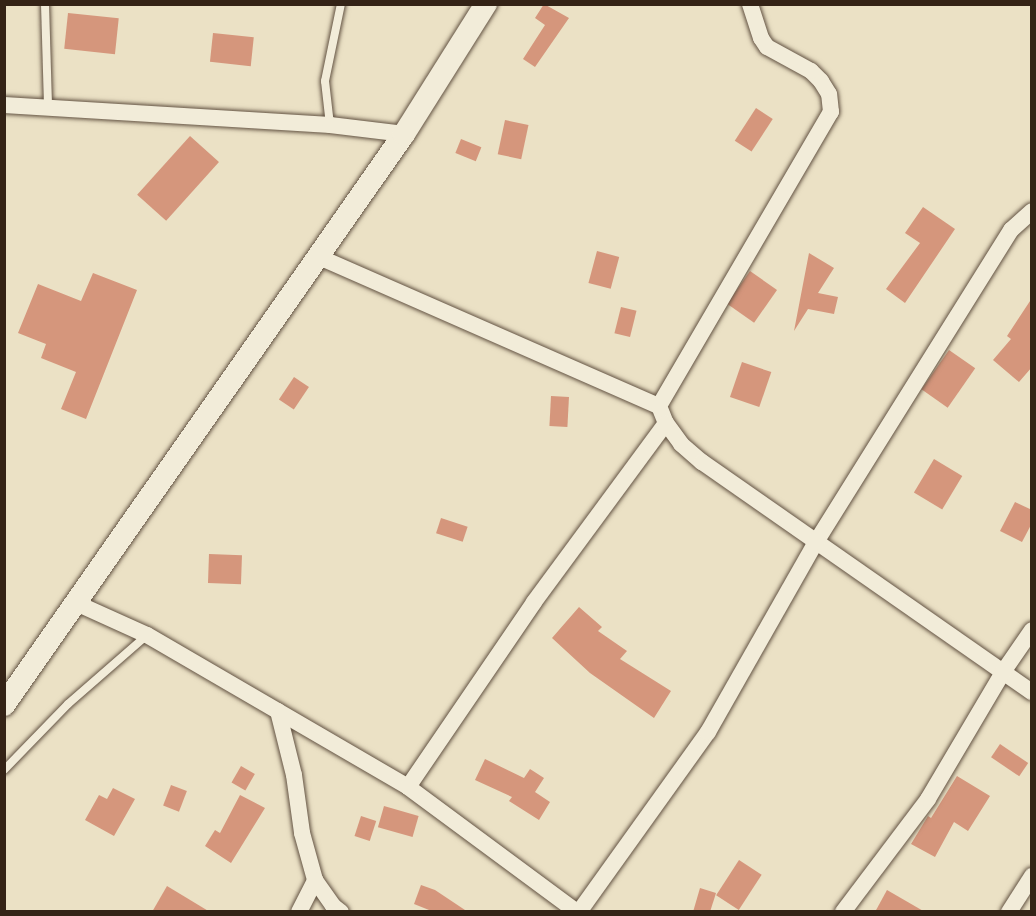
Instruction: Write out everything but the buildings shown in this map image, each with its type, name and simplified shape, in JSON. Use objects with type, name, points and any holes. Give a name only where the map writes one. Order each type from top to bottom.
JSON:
[{"type":"main road","points":[[4,705],[404,134],[477,10]]},
{"type":"street","points":[[659,406],[831,112],[829,94],[821,81],[811,71],[767,47],[760,38],[750,4]]},
{"type":"street","points":[[4,105],[330,125],[404,134]]},
{"type":"street","points":[[76,603],[147,635],[408,787],[578,912],[708,732],[816,542],[1011,230],[1032,211]]},
{"type":"street","points":[[320,257],[659,406],[666,423],[681,444],[702,462],[1032,692]]},
{"type":"street","points":[[408,787],[534,602],[666,423]]},
{"type":"street","points":[[843,912],[928,799],[1003,672],[1032,630]]},
{"type":"street","points":[[278,711],[294,775],[302,833],[315,880],[333,906],[342,912]]},
{"type":"street","points":[[1009,912],[1032,876]]},
{"type":"street","points":[[299,912],[315,880]]},
{"type":"lane","points":[[45,4],[48,109]]},
{"type":"lane","points":[[330,125],[325,81],[341,4]]},
{"type":"lane","points":[[4,770],[68,704],[147,635]]}]
